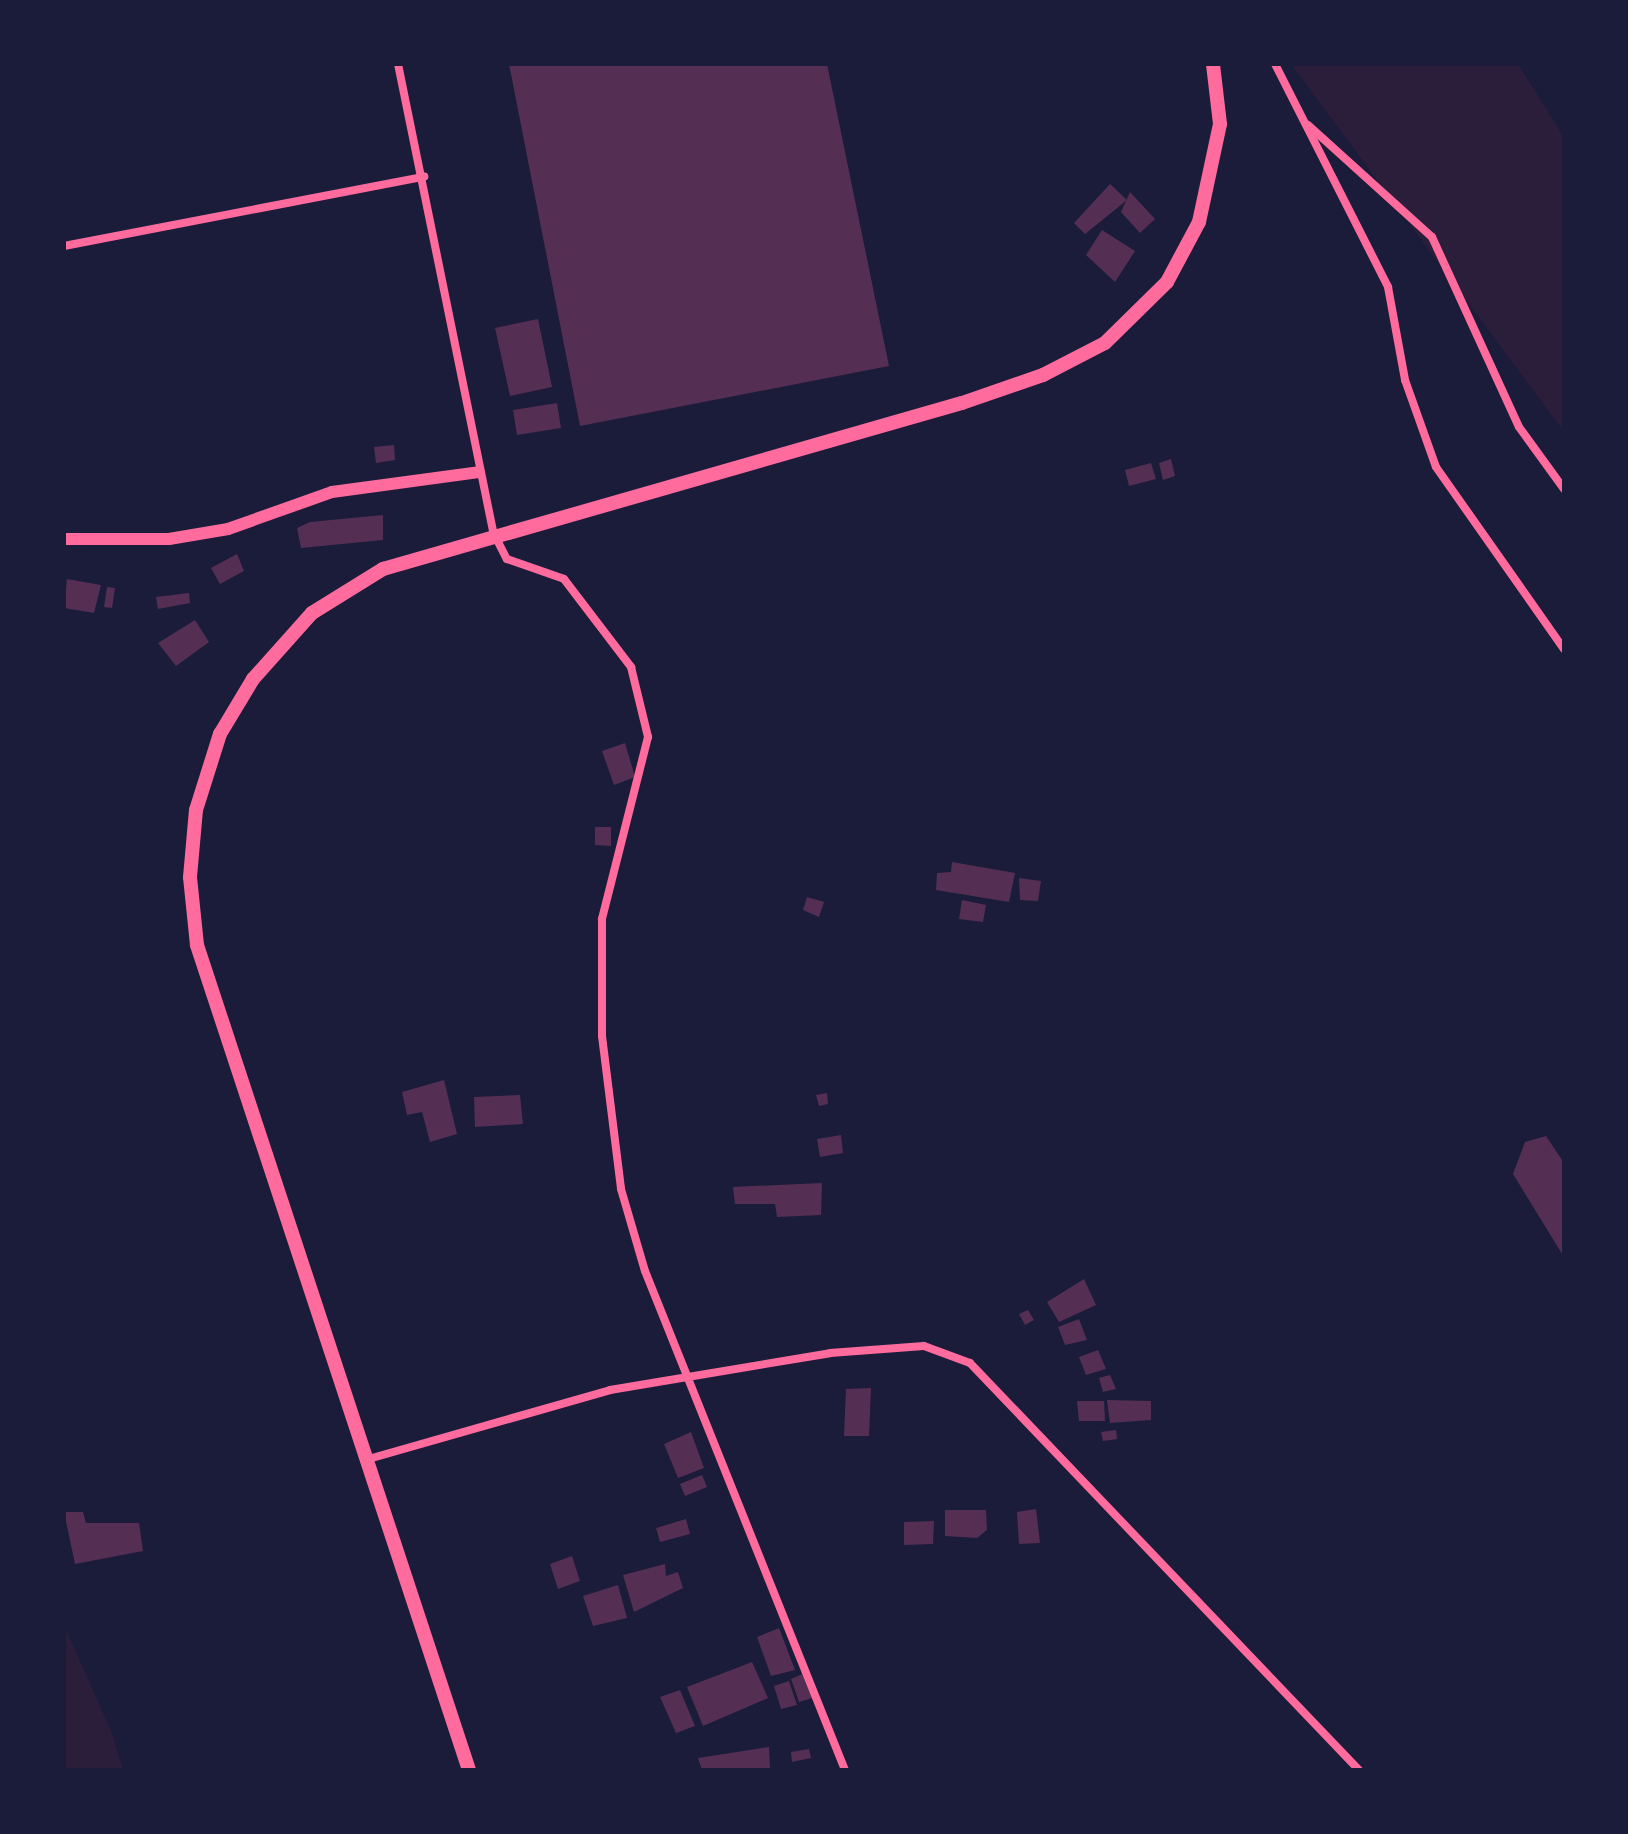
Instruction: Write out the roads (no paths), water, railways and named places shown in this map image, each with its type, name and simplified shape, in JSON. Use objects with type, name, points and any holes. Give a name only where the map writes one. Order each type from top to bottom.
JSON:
[{"type":"main road","points":[[469,1770],[197,945],[190,877],[196,810],[235,707],[312,613],[383,569],[494,534],[962,403],[1043,375],[1105,343],[1167,282],[1199,222],[1220,124],[1213,64]]},
{"type":"street","points":[[398,64],[424,177],[479,472],[494,534],[507,559],[564,579],[592,611],[631,667],[648,737],[602,919],[602,1036],[621,1189],[645,1271],[845,1770]]},
{"type":"street","points":[[1275,64],[1388,287],[1409,393],[1436,467],[1564,649]]},
{"type":"street","points":[[1307,125],[1432,237],[1519,427],[1564,489]]},
{"type":"street","points":[[64,246],[424,177]]},
{"type":"street","points":[[64,539],[169,539],[228,529],[332,492],[479,472]]},
{"type":"street","points":[[365,1460],[610,1390],[691,1382],[830,1353],[924,1346],[970,1363],[1359,1770]]}]
